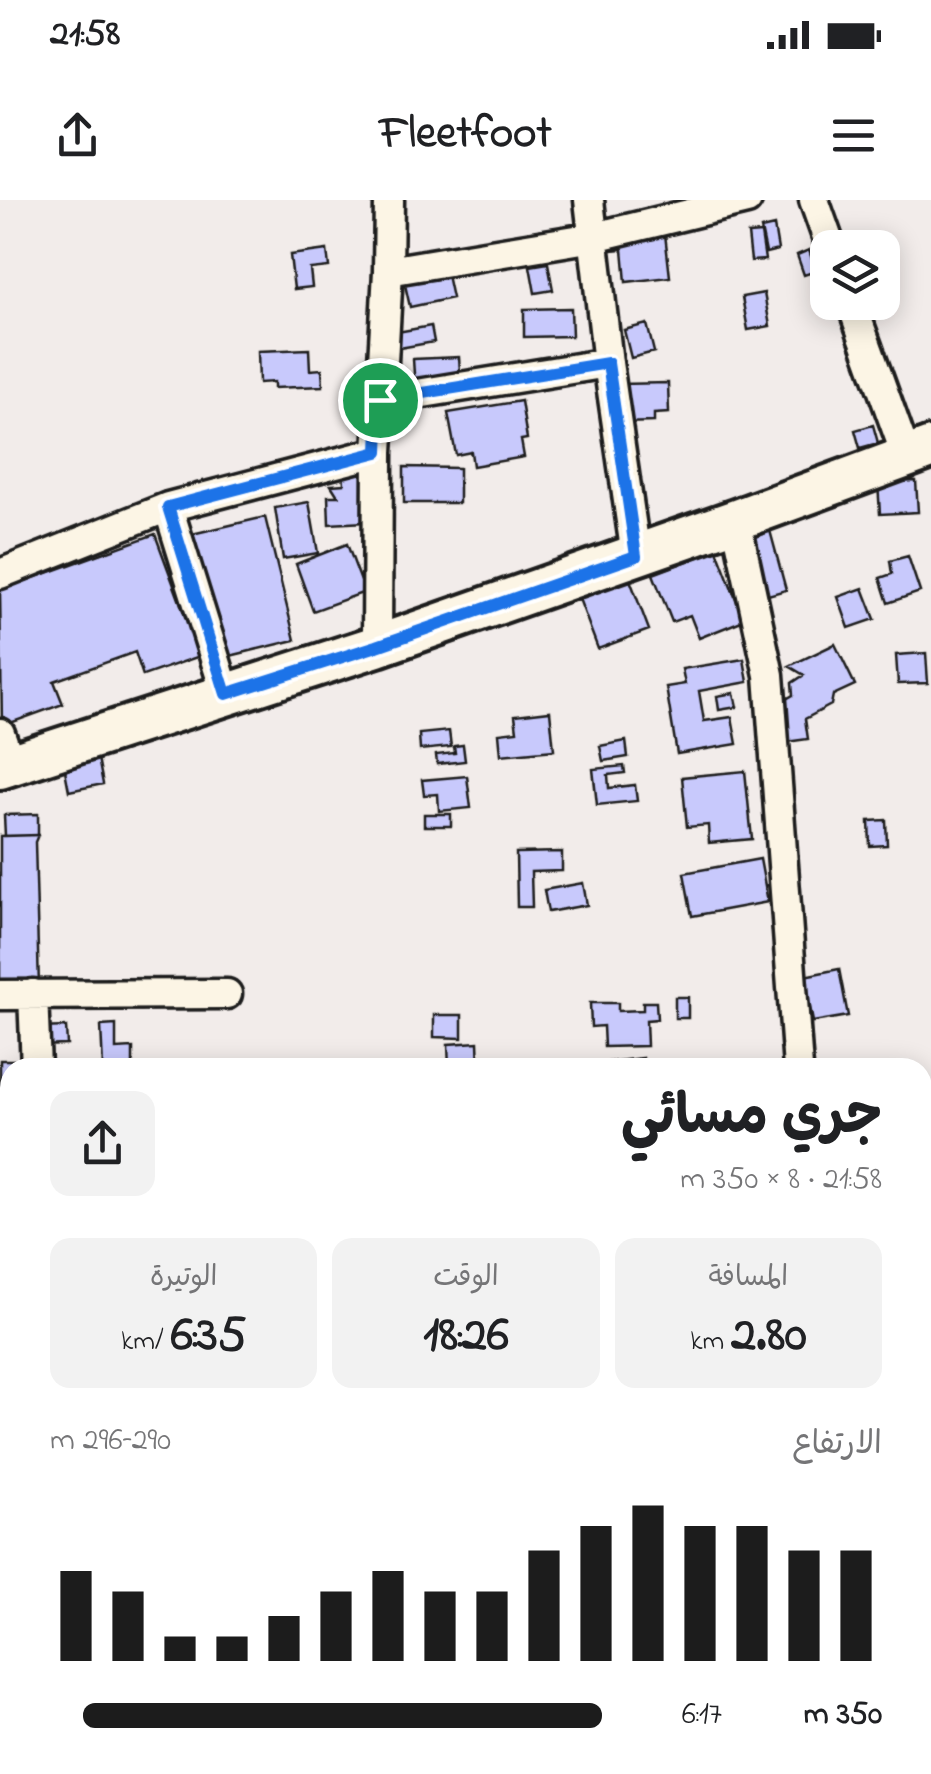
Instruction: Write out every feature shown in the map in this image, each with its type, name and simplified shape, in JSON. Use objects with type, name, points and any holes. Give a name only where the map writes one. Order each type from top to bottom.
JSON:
[{"type":"street","points":[[377,646],[378,452],[389,200]]},
{"type":"street","points":[[589,200],[636,556]]},
{"type":"street","points":[[388,271],[594,237],[747,200]]},
{"type":"street","points":[[814,200],[825,230]]},
{"type":"street","points":[[4,755],[226,694],[377,646],[736,520],[918,451],[859,320]]},
{"type":"street","points":[[380,400],[608,363]]},
{"type":"street","points":[[0,574],[168,507],[378,452]]},
{"type":"street","points":[[168,507],[226,694]]},
{"type":"street","points":[[736,520],[769,675],[797,1058]]},
{"type":"street","points":[[33,994],[36,1058]]},
{"type":"street","points":[[0,995],[227,994]]},
{"type":"building","points":[[640,222],[642,237],[665,234],[670,277],[626,282],[623,249],[600,251]]},
{"type":"building","points":[[774,226],[778,250],[766,253],[761,229]]},
{"type":"building","points":[[761,233],[765,260],[751,261],[748,234]]},
{"type":"building","points":[[327,250],[329,267],[310,269],[312,287],[294,289],[290,255]]},
{"type":"building","points":[[809,250],[810,273],[804,275],[797,255]]},
{"type":"building","points":[[548,263],[553,290],[535,293],[530,266]]},
{"type":"building","points":[[447,275],[452,298],[410,307],[404,280]]},
{"type":"building","points":[[764,293],[770,326],[748,330],[742,297]]},
{"type":"building","points":[[571,308],[572,336],[524,337],[524,309]]},
{"type":"building","points":[[647,324],[654,352],[631,358],[624,330]]},
{"type":"building","points":[[431,326],[434,342],[388,350],[386,334]]},
{"type":"building","points":[[309,349],[310,370],[322,369],[323,386],[274,388],[274,382],[259,383],[258,351]]},
{"type":"building","points":[[459,357],[461,388],[415,390],[413,359]]},
{"type":"building","points":[[668,383],[669,413],[654,414],[654,422],[621,423],[619,384]]},
{"type":"building","points":[[521,401],[527,439],[521,440],[524,457],[473,466],[471,452],[456,455],[448,413]]},
{"type":"building","points":[[873,425],[878,443],[860,448],[855,430]]},
{"type":"building","points":[[404,467],[459,468],[459,503],[404,503]]},
{"type":"building","points":[[343,469],[364,469],[366,522],[329,524],[328,496],[338,496],[331,485],[344,484]]},
{"type":"building","points":[[916,481],[918,512],[880,514],[878,483]]},
{"type":"building","points":[[309,502],[318,553],[283,559],[275,508]]},
{"type":"building","points":[[265,517],[295,640],[222,658],[192,534]]},
{"type":"building","points":[[768,523],[786,590],[761,597],[743,529]]},
{"type":"building","points":[[155,534],[200,656],[143,676],[135,652],[54,681],[63,704],[2,726],[0,590]]},
{"type":"building","points":[[347,544],[365,592],[313,611],[296,564]]},
{"type":"building","points":[[717,550],[744,620],[699,638],[690,615],[672,622],[653,574]]},
{"type":"building","points":[[908,556],[920,592],[888,603],[880,578],[892,574],[890,561]]},
{"type":"building","points":[[629,577],[649,630],[598,649],[578,596]]},
{"type":"building","points":[[863,588],[875,619],[849,628],[838,597]]},
{"type":"building","points":[[835,644],[855,685],[833,695],[831,705],[805,719],[808,739],[786,742],[781,702],[793,695],[792,683],[804,675],[789,666]]},
{"type":"building","points":[[926,653],[928,683],[898,684],[896,655]]},
{"type":"building","points":[[744,659],[748,682],[699,691],[704,721],[732,717],[737,744],[677,754],[666,687],[685,684],[682,669]]},
{"type":"building","points":[[734,693],[737,707],[719,710],[717,696]]},
{"type":"building","points":[[550,711],[554,750],[501,755],[499,733],[517,731],[515,715]]},
{"type":"building","points":[[449,731],[451,747],[420,750],[419,734]]},
{"type":"building","points":[[626,741],[628,757],[603,761],[600,746]]},
{"type":"building","points":[[463,745],[465,761],[437,764],[436,755],[455,753],[454,746]]},
{"type":"building","points":[[98,758],[103,784],[69,791],[64,765]]},
{"type":"building","points":[[624,766],[625,773],[608,775],[609,788],[635,785],[637,801],[597,805],[593,769]]},
{"type":"building","points":[[745,771],[752,839],[709,843],[708,825],[687,827],[682,777]]},
{"type":"building","points":[[467,776],[471,808],[439,811],[438,794],[424,795],[422,780]]},
{"type":"building","points":[[38,814],[38,835],[5,836],[4,815]]},
{"type":"building","points":[[424,814],[451,814],[451,826],[424,826]]},
{"type":"building","points":[[886,820],[887,845],[870,846],[869,821]]},
{"type":"building","points":[[38,835],[35,842],[39,987],[0,988],[0,836]]},
{"type":"building","points":[[562,852],[562,871],[531,872],[532,907],[517,907],[516,853]]},
{"type":"building","points":[[760,859],[768,902],[692,916],[684,873]]},
{"type":"building","points":[[583,883],[587,905],[548,912],[544,890]]},
{"type":"building","points":[[839,969],[848,1016],[813,1022],[804,976]]},
{"type":"building","points":[[675,997],[688,997],[688,1018],[675,1018]]},
{"type":"building","points":[[643,1002],[656,1002],[657,1019],[646,1020],[647,1046],[604,1047],[603,1026],[591,1027],[590,1003],[618,1003],[618,1011],[643,1010]]},
{"type":"building","points":[[434,1015],[462,1015],[462,1038],[434,1037]]},
{"type":"building","points":[[116,1025],[116,1049],[133,1048],[133,1058],[103,1058],[101,1026]]},
{"type":"building","points":[[66,1027],[67,1045],[39,1046],[38,1028]]},
{"type":"building","points":[[478,1042],[479,1058],[449,1058],[448,1044]]},
{"type":"route","points":[[608,363],[636,556],[226,694],[168,507],[378,452],[380,400],[608,363]]}]
